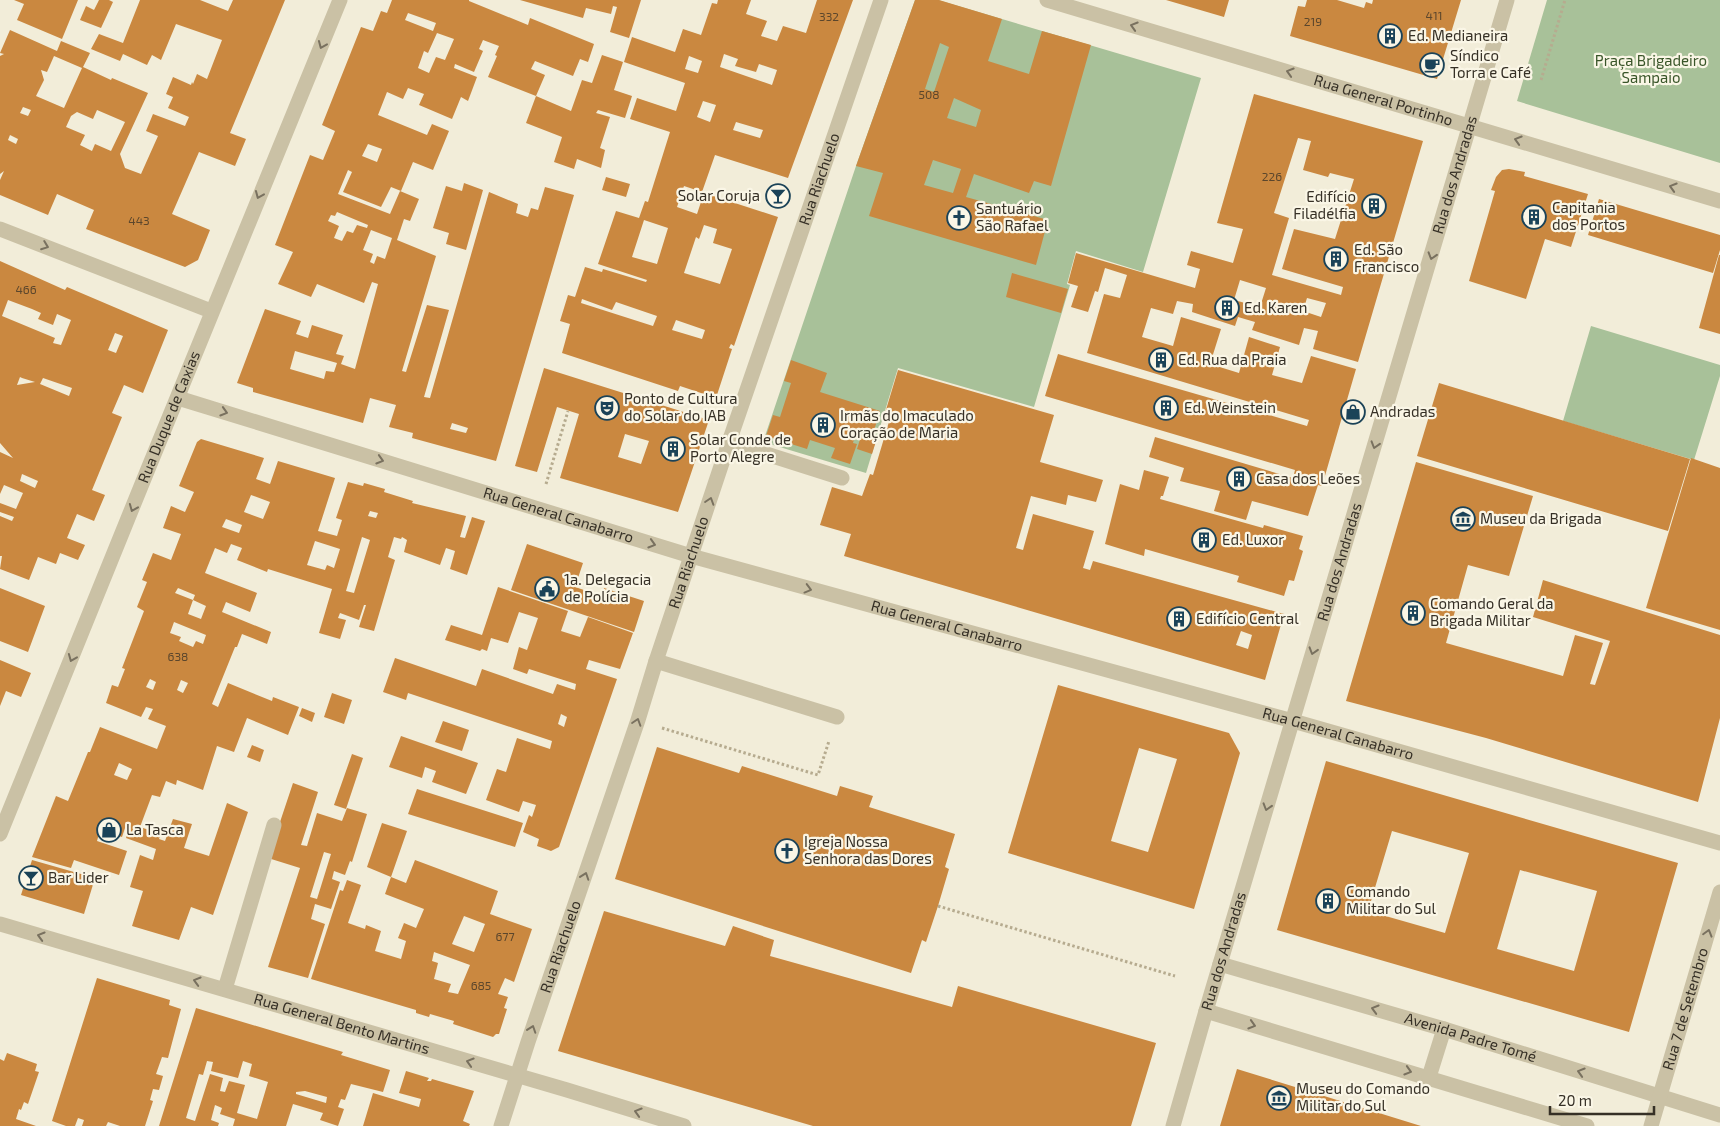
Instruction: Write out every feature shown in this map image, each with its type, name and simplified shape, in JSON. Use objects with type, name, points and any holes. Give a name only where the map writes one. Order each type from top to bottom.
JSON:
[{"type":"street","name":"Rua Duque de Caxias","points":[[0,834],[178,398],[211,312],[340,0]]},
{"type":"street","name":"Rua Riachuelo","points":[[502,1126],[517,1076],[638,720],[729,442],[881,0]]},
{"type":"street","name":"Rua General Portinho","points":[[1047,0],[1720,201]]},
{"type":"street","name":"Rua dos Andradas","points":[[1172,1126],[1508,0]]},
{"type":"street","points":[[0,229],[211,312]]},
{"type":"street","name":"Rua General Canabarro","points":[[178,398],[691,556],[1293,721],[1720,843]]},
{"type":"street","points":[[729,442],[842,478]]},
{"type":"street","points":[[656,661],[837,717]]},
{"type":"street","points":[[225,989],[274,825]]},
{"type":"street","name":"Rua 7 de Setembro","points":[[1651,1126],[1720,892]]},
{"type":"street","name":"Rua General Bento Martins","points":[[0,924],[684,1126]]},
{"type":"street","name":"Avenida Padre Tomé","points":[[1220,964],[1444,1029],[1720,1115]]},
{"type":"street","points":[[1206,1011],[1587,1126]]},
{"type":"street","points":[[1429,1077],[1444,1029]]},
{"type":"path","points":[[1541,80],[1565,0]]},
{"type":"path","points":[[538,509],[568,411]]},
{"type":"path","points":[[638,720],[818,775],[837,717]]},
{"type":"path","points":[[938,906],[1175,976]]},
{"type":"green space","points":[[915,0],[938,0],[1201,78],[1143,272],[1076,251],[1067,284],[1070,285],[1034,407],[898,368],[866,473],[763,442],[856,166]]},
{"type":"green space","name":"Praça Brigadeiro Sampaio","points":[[1547,0],[1720,0],[1720,163],[1517,101]]},
{"type":"green space","points":[[1591,326],[1720,365],[1720,376],[1694,460],[1563,421]]},
{"type":"building","points":[[14,0],[78,0],[62,39],[17,20],[24,4]]},
{"type":"building","points":[[99,0],[113,2],[101,28],[80,20],[86,6],[94,10]]},
{"type":"building","points":[[140,0],[200,0],[228,11],[233,0],[285,0],[230,133],[246,139],[235,166],[199,152],[172,214],[210,230],[198,260],[185,267],[86,229],[94,210],[57,194],[48,215],[0,195],[0,180],[4,171],[0,174],[0,56],[4,54],[0,53],[10,30],[57,51],[61,41],[90,53],[83,67],[111,80],[112,78],[148,93],[120,154],[125,168],[141,174],[158,136],[146,131],[153,114],[185,126],[189,117],[168,108],[173,97],[166,94],[173,77],[191,85],[197,74],[207,79],[222,40],[176,24],[161,60],[152,55],[147,65],[123,54],[120,61],[91,49],[99,34],[123,43]],"holes":[[[54,56],[82,68],[64,108],[36,96],[44,80],[41,70],[47,72]],[[23,107],[31,110],[28,116],[20,113]],[[97,110],[125,122],[111,151],[95,144],[92,151],[80,145],[85,135],[66,127],[71,116],[77,112],[93,119]],[[10,135],[18,139],[16,144],[8,140]]]},
{"type":"building","points":[[392,0],[469,0],[528,25],[530,18],[594,44],[588,62],[580,59],[573,76],[535,61],[531,69],[545,75],[536,96],[488,77],[499,46],[483,40],[479,49],[483,51],[474,72],[455,64],[454,68],[477,77],[468,101],[461,97],[452,119],[419,105],[424,94],[408,88],[403,99],[387,92],[378,115],[427,135],[432,124],[449,131],[433,170],[413,162],[401,191],[391,187],[381,207],[343,192],[352,172],[348,170],[338,194],[390,214],[400,191],[419,199],[410,221],[404,219],[397,240],[436,256],[402,371],[406,372],[427,305],[449,310],[424,397],[430,398],[489,192],[518,204],[516,213],[528,217],[531,208],[538,210],[545,187],[574,195],[496,461],[412,438],[413,433],[389,427],[396,405],[370,398],[363,423],[253,392],[253,388],[237,383],[265,309],[301,321],[296,334],[308,338],[312,325],[343,335],[336,354],[344,356],[341,364],[355,369],[378,284],[372,282],[364,303],[317,284],[311,297],[278,284],[293,252],[275,245],[310,155],[323,160],[335,131],[322,125],[361,27],[373,31],[381,11],[387,13]],"holes":[[[408,13],[436,23],[433,31],[405,20]],[[437,33],[454,39],[445,60],[436,57],[429,73],[418,68],[424,51],[428,53]],[[368,144],[382,149],[377,162],[362,156]],[[337,212],[368,225],[367,228],[357,225],[353,233],[347,231],[342,241],[334,238],[339,226],[328,221],[331,215],[335,216]],[[371,230],[392,238],[385,259],[377,256],[374,264],[370,262],[373,254],[363,250]],[[295,351],[337,363],[334,372],[326,371],[324,379],[290,369]],[[452,423],[468,428],[466,433],[450,429]]]},
{"type":"building","points":[[520,0],[641,0],[629,38],[610,32],[617,7],[613,6],[611,14],[586,8],[583,18]]},
{"type":"building","points":[[718,0],[751,0],[746,14],[767,21],[761,36],[777,41],[783,26],[806,33],[817,0],[853,0],[788,178],[715,155],[702,192],[684,186],[677,207],[697,214],[704,193],[778,217],[734,346],[731,344],[729,348],[732,349],[716,398],[680,386],[678,391],[562,353],[570,324],[560,321],[568,295],[575,297],[585,267],[602,272],[603,269],[646,282],[647,280],[598,264],[616,211],[639,218],[645,201],[648,202],[670,132],[630,119],[637,98],[676,111],[685,83],[624,62],[632,37],[675,52],[683,29],[701,35],[712,3],[717,4]],"holes":[[[724,54],[738,59],[735,66],[756,72],[759,64],[777,70],[772,85],[720,67]],[[689,56],[702,61],[698,73],[685,69]],[[703,101],[716,105],[710,122],[697,117]],[[736,122],[763,130],[760,138],[733,130]],[[644,220],[668,228],[657,264],[632,257]],[[704,225],[717,229],[713,243],[732,249],[720,284],[684,273],[696,237],[699,239]],[[582,299],[612,310],[616,302],[657,316],[653,326],[581,303]],[[676,320],[705,330],[702,339],[672,330]]]},
{"type":"building","points":[[915,0],[939,0],[1002,19],[988,61],[1029,74],[1042,31],[1091,45],[1051,186],[1034,181],[1029,193],[974,174],[966,197],[1048,220],[1036,265],[869,216],[883,173],[856,166]],"holes":[[[940,43],[949,47],[934,92],[925,89]],[[954,98],[981,110],[976,127],[947,118]],[[933,160],[961,169],[953,193],[924,185]]]},
{"type":"building","points":[[1166,0],[1229,0],[1224,17]]},
{"type":"building","name":"Ed. Medianeira","points":[[1307,0],[1337,0],[1364,8],[1366,2],[1372,4],[1373,0],[1461,0],[1437,79],[1290,36],[1298,6],[1305,7]]},
{"type":"building","points":[[602,55],[623,62],[614,90],[632,96],[625,118],[598,110],[596,113],[610,117],[600,148],[605,150],[601,168],[577,159],[574,169],[554,162],[562,137],[526,123],[536,96],[571,111],[582,80],[592,83]]},
{"type":"building","points":[[1254,94],[1423,141],[1358,362],[1313,349],[1318,331],[1304,328],[1299,345],[1252,330],[1255,322],[1238,317],[1235,326],[1192,312],[1193,304],[1177,301],[1173,314],[1151,308],[1142,337],[1173,346],[1181,317],[1221,329],[1210,364],[1239,373],[1249,337],[1280,347],[1272,375],[1302,383],[1311,356],[1356,369],[1322,486],[1318,485],[1308,516],[1252,501],[1246,520],[1214,511],[1220,491],[1180,481],[1184,468],[1149,457],[1155,437],[1293,478],[1295,470],[1045,396],[1058,354],[1307,426],[1309,420],[1087,353],[1104,294],[1120,298],[1127,275],[1105,268],[1098,292],[1095,291],[1088,312],[1071,307],[1078,286],[1068,283],[1076,253],[1195,288],[1200,269],[1187,265],[1191,251],[1233,263],[1243,229],[1217,223]],"holes":[[[1298,138],[1311,141],[1303,170],[1328,177],[1330,173],[1354,179],[1335,239],[1294,229],[1282,269],[1343,287],[1341,295],[1272,275],[1289,218],[1274,213]],[[1240,280],[1266,288],[1260,307],[1234,300]],[[1307,298],[1326,303],[1321,317],[1303,311]]]},
{"type":"building","name":"Capitania dos Portos","points":[[1509,169],[1525,172],[1524,176],[1588,194],[1571,247],[1545,239],[1526,299],[1469,281],[1495,191],[1491,190],[1496,177],[1502,170]]},
{"type":"building","points":[[606,177],[630,184],[626,197],[602,190]]},
{"type":"building","points":[[464,183],[483,190],[466,250],[446,244],[449,233],[433,228],[446,186],[462,191]]},
{"type":"building","points":[[1599,199],[1720,235],[1720,250],[1713,273],[1588,235]]},
{"type":"building","points":[[1720,255],[1720,334],[1699,328]]},
{"type":"building","points":[[0,261],[65,290],[67,287],[168,330],[143,393],[124,385],[112,413],[122,417],[92,490],[105,495],[94,521],[77,514],[67,538],[85,545],[78,560],[60,553],[56,564],[38,557],[29,580],[0,569],[2,556],[0,556],[0,516],[12,521],[14,517],[0,512],[0,503],[16,509],[23,493],[4,485],[0,494],[0,452],[13,458],[0,443]],"holes":[[[8,300],[41,313],[38,319],[53,325],[57,314],[71,320],[61,345],[53,343],[55,338],[2,316]],[[115,333],[123,336],[116,353],[108,350]],[[20,377],[35,382],[17,385]],[[43,378],[72,388],[69,396],[40,384]],[[22,474],[38,481],[35,488],[20,481]]]},
{"type":"building","points":[[1012,273],[1068,289],[1061,313],[1006,297]]},
{"type":"building","name":"Irmãs do Imaculado Coração de Maria","points":[[791,360],[827,373],[820,392],[880,411],[872,437],[877,438],[872,454],[857,449],[862,433],[856,432],[853,443],[857,444],[850,464],[831,458],[835,448],[810,440],[807,449],[766,436],[773,415],[780,417],[791,383],[784,381]]},
{"type":"building","name":"Solar Conde de Porto Alegre","points":[[544,368],[709,420],[678,512],[560,478],[579,414],[557,407],[537,472],[515,466]],"holes":[[[625,434],[649,441],[641,464],[618,457]]]},
{"type":"building","points":[[898,370],[1054,415],[1040,462],[1103,480],[1096,502],[1068,495],[1066,505],[1031,496],[1016,548],[1023,550],[1033,514],[1094,531],[1083,568],[1090,570],[1093,561],[1284,614],[1265,680],[844,556],[851,534],[820,525],[832,487],[862,496],[870,474],[873,475],[891,415],[885,413]],"holes":[[[1241,631],[1252,635],[1248,649],[1236,645]]]},
{"type":"building","points":[[1439,383],[1690,459],[1668,531],[1417,456]]},
{"type":"building","points":[[201,439],[264,458],[256,479],[270,484],[278,461],[335,478],[318,531],[337,536],[342,520],[336,518],[348,482],[363,486],[364,483],[385,489],[384,492],[413,501],[412,503],[466,516],[460,537],[465,538],[472,517],[485,521],[467,575],[450,569],[455,551],[446,548],[440,565],[404,552],[407,540],[402,537],[401,539],[394,537],[388,557],[395,560],[374,631],[359,627],[366,605],[364,605],[359,620],[340,613],[338,618],[346,620],[340,639],[319,633],[332,589],[268,569],[267,572],[237,560],[242,548],[231,544],[227,553],[215,548],[205,573],[257,593],[250,612],[226,602],[222,612],[271,632],[267,644],[242,634],[212,704],[218,707],[228,683],[272,701],[273,697],[299,707],[288,735],[247,718],[234,752],[217,746],[203,790],[177,780],[176,785],[166,781],[160,797],[152,795],[140,827],[161,834],[159,839],[165,841],[173,819],[192,824],[184,848],[209,856],[227,803],[248,812],[213,915],[191,907],[179,940],[132,926],[143,891],[130,887],[140,855],[153,860],[156,849],[126,838],[131,823],[127,822],[122,837],[100,830],[97,841],[127,851],[119,875],[74,860],[71,868],[32,857],[56,796],[68,801],[100,727],[157,749],[166,726],[148,719],[153,709],[146,707],[141,717],[106,703],[112,685],[118,687],[125,669],[122,668],[144,611],[137,607],[147,582],[142,580],[153,553],[171,560],[181,534],[163,528],[171,506],[185,512],[194,492],[179,486],[197,442]],"holes":[[[251,495],[270,502],[263,519],[244,512]],[[370,511],[378,513],[376,518],[368,516]],[[226,519],[242,525],[239,533],[222,527]],[[362,537],[370,540],[354,593],[346,591]],[[315,541],[340,549],[334,568],[327,565],[325,570],[307,565]],[[178,588],[195,595],[193,600],[175,593]],[[193,600],[206,606],[201,619],[188,614]],[[174,622],[206,635],[203,644],[196,641],[193,647],[179,641],[181,637],[170,633]],[[150,679],[156,682],[153,690],[146,687]],[[181,680],[188,683],[183,693],[177,690]],[[119,763],[132,769],[127,780],[114,775]]]},
{"type":"building","points":[[1691,458],[1720,468],[1720,630],[1646,608]]},
{"type":"building","points":[[1416,462],[1533,496],[1509,576],[1468,565],[1446,643],[1563,676],[1575,635],[1603,643],[1590,684],[1595,685],[1610,641],[1533,617],[1543,580],[1720,635],[1720,718],[1698,802],[1486,738],[1346,701]]},
{"type":"building","name":"Ed. Luxor","points":[[1144,470],[1169,477],[1163,496],[1160,499],[1263,528],[1264,525],[1303,536],[1299,549],[1303,551],[1294,581],[1289,580],[1284,596],[1237,582],[1239,576],[1145,549],[1144,556],[1105,544],[1120,484],[1139,490]]},
{"type":"building","name":"1a. Delegacia de Polícia","points":[[527,544],[583,563],[575,587],[602,596],[604,588],[644,601],[634,632],[511,590]]},
{"type":"building","points":[[498,587],[568,611],[561,631],[580,637],[588,617],[633,633],[620,669],[589,660],[586,669],[617,679],[559,847],[551,851],[537,846],[539,839],[523,832],[529,815],[532,817],[536,805],[523,801],[519,812],[486,800],[497,769],[506,772],[517,738],[550,749],[552,741],[408,693],[406,700],[383,692],[395,658],[476,686],[482,669],[553,694],[557,684],[575,690],[576,684],[529,669],[527,674],[513,669],[519,647],[527,650],[538,618],[519,612],[508,643],[491,638],[487,651],[482,649],[480,651],[445,640],[451,625],[482,635]],"holes":[[[561,714],[567,717],[564,727],[558,724]]]},
{"type":"building","points":[[0,588],[45,606],[28,652],[0,641]]},
{"type":"building","points":[[0,660],[31,673],[21,697],[6,691],[0,706]]},
{"type":"building","points":[[1058,685],[1229,733],[1240,753],[1194,909],[1008,853]],"holes":[[[1139,748],[1177,759],[1148,852],[1111,841]]]},
{"type":"building","points":[[332,693],[352,700],[344,724],[324,717]]},
{"type":"building","points":[[302,708],[315,713],[312,722],[299,716]]},
{"type":"building","points":[[443,721],[469,730],[462,751],[435,742]]},
{"type":"building","points":[[401,736],[478,763],[466,794],[432,782],[436,771],[425,767],[422,778],[389,767]]},
{"type":"building","points":[[252,745],[264,750],[260,762],[247,757]]},
{"type":"building","name":"Igreja Nossa Senhora das Dores","points":[[657,747],[739,773],[742,766],[837,796],[840,786],[873,796],[869,807],[955,834],[945,867],[949,869],[938,906],[926,942],[922,940],[911,973],[615,879]]},
{"type":"building","points":[[352,754],[363,758],[346,809],[334,805]]},
{"type":"building","name":"Comando Militar do Sul","points":[[1326,761],[1678,863],[1629,1032],[1277,930]],"holes":[[[1392,831],[1469,853],[1445,933],[1368,911]],[[1520,870],[1597,891],[1574,971],[1497,949]]]},
{"type":"building","points":[[293,783],[318,792],[301,845],[307,846],[317,813],[342,821],[347,808],[367,814],[352,862],[350,861],[345,875],[334,871],[332,879],[340,882],[331,909],[315,904],[311,919],[325,924],[308,978],[268,967],[300,868],[268,858]],"holes":[[[324,852],[331,854],[317,899],[310,897]]]},
{"type":"building","points":[[417,789],[523,823],[515,847],[408,814]]},
{"type":"building","points":[[382,823],[407,831],[391,877],[367,867]]},
{"type":"building","points":[[32,860],[95,878],[84,914],[21,895]]},
{"type":"building","points":[[415,860],[498,891],[490,914],[532,929],[514,982],[505,978],[498,994],[508,997],[504,1008],[507,1009],[499,1034],[493,1037],[453,1024],[454,1021],[430,1014],[429,1017],[416,1013],[416,1010],[311,979],[340,890],[343,891],[347,880],[361,885],[348,923],[365,929],[366,925],[381,931],[375,951],[401,959],[406,941],[398,938],[404,923],[416,928],[424,909],[385,894],[391,877],[406,883]],"holes":[[[464,916],[485,924],[474,952],[452,944]],[[434,952],[470,965],[458,994],[448,992],[451,984],[434,979],[438,963],[432,961]]]},
{"type":"building","points":[[604,911],[725,946],[733,926],[774,940],[770,956],[952,1007],[958,986],[1156,1043],[1131,1126],[813,1126],[558,1051]]},
{"type":"building","points":[[97,978],[170,1000],[169,1005],[181,1009],[168,1058],[162,1057],[156,1074],[163,1076],[159,1090],[153,1089],[150,1100],[153,1101],[145,1126],[120,1126],[108,1122],[106,1126],[82,1126],[84,1120],[78,1118],[75,1126],[66,1126],[52,1121]]},
{"type":"building","points":[[196,1008],[343,1052],[341,1055],[390,1070],[383,1092],[351,1084],[345,1100],[341,1099],[338,1107],[344,1109],[338,1126],[320,1120],[323,1113],[293,1104],[286,1126],[233,1126],[235,1119],[220,1114],[222,1108],[215,1105],[211,1120],[219,1123],[218,1126],[159,1126]],"holes":[[[207,1061],[213,1062],[211,1071],[238,1078],[243,1061],[252,1064],[249,1076],[268,1082],[257,1119],[237,1113],[245,1085],[229,1081],[225,1092],[220,1091],[223,1078],[210,1074],[195,1121],[186,1118],[199,1074],[203,1075]],[[305,1091],[327,1097],[326,1103],[296,1094],[296,1092]]]},
{"type":"building","points":[[7,1053],[37,1064],[35,1071],[39,1072],[28,1104],[24,1102],[21,1110],[19,1109],[16,1119],[36,1126],[0,1126],[0,1059],[4,1061]]},
{"type":"building","name":"Museu do Comando Militar do Sul","points":[[1237,1069],[1421,1126],[1220,1126]]},
{"type":"building","points":[[406,1071],[429,1078],[427,1081],[432,1079],[474,1091],[463,1121],[470,1124],[469,1126],[363,1126],[373,1093],[419,1107],[421,1099],[399,1093]]},
{"type":"place","name":"Ed. Medianeira","points":[[1390,36]]},
{"type":"place","name":"Síndico Torra e Café","points":[[1432,65]]},
{"type":"place","name":"Solar Coruja","points":[[778,196]]},
{"type":"place","name":"Edifício Filadélfia","points":[[1374,206]]},
{"type":"place","name":"Capitania dos Portos","points":[[1534,217]]},
{"type":"place","name":"Santuário São Rafael","points":[[959,218]]},
{"type":"place","name":"Ed. São Francisco","points":[[1336,259]]},
{"type":"place","name":"Ed. Karen","points":[[1227,308]]},
{"type":"place","name":"Ed. Rua da Praia","points":[[1161,360]]},
{"type":"place","name":"Ponto de Cultura do Solar do IAB","points":[[607,408]]},
{"type":"place","name":"Ed. Weinstein","points":[[1166,408]]},
{"type":"place","name":"Andradas","points":[[1353,412]]},
{"type":"place","name":"Irmãs do Imaculado Coração de Maria","points":[[823,425]]},
{"type":"place","name":"Solar Conde de Porto Alegre","points":[[673,449]]},
{"type":"place","name":"Casa dos Leões","points":[[1239,479]]},
{"type":"place","name":"Museu da Brigada","points":[[1463,519]]},
{"type":"place","name":"Ed. Luxor","points":[[1204,540]]},
{"type":"place","name":"1a. Delegacia de Polícia","points":[[547,589]]},
{"type":"place","name":"Comando Geral da Brigada Militar","points":[[1413,613]]},
{"type":"place","name":"Edifício Central","points":[[1179,619]]},
{"type":"place","name":"La Tasca","points":[[109,830]]},
{"type":"place","name":"Igreja Nossa Senhora das Dores","points":[[787,851]]},
{"type":"place","name":"Bar Lider","points":[[31,878]]},
{"type":"place","name":"Comando Militar do Sul","points":[[1328,901]]},
{"type":"place","name":"Museu do Comando Militar do Sul","points":[[1279,1098]]}]
